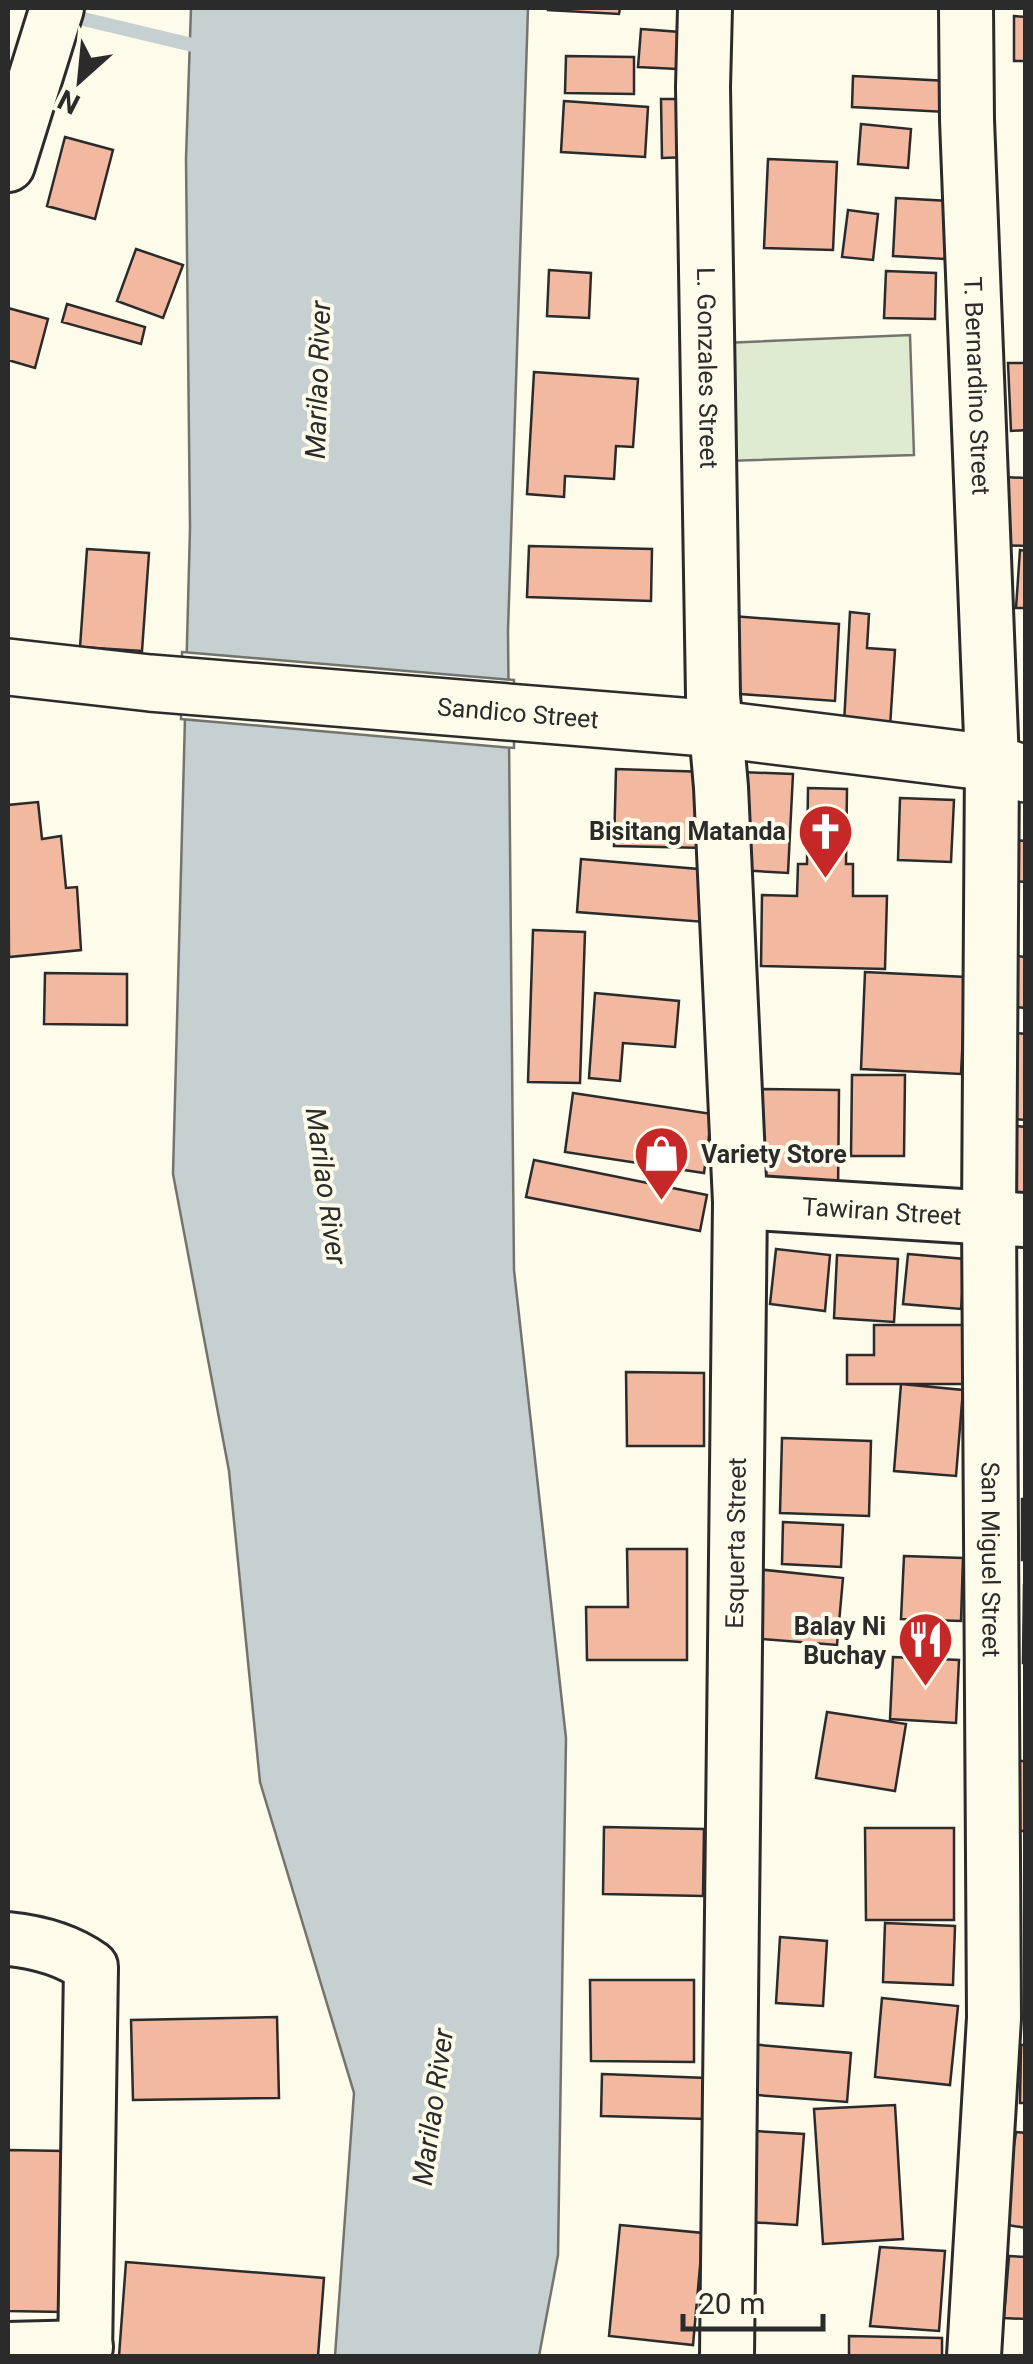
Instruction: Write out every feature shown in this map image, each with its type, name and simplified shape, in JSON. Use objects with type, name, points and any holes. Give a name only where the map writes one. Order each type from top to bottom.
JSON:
[{"type":"main road","name":"Sandico Street","points":[[8,667],[150,683],[718,730],[1009,769]]},
{"type":"street","points":[[8,165],[57,8]]},
{"type":"street","name":"L. Gonzales Street","points":[[706,8],[703,107],[713,676],[718,730]]},
{"type":"street","name":"T. Bernardino Street","points":[[966,8],[967,120],[1009,769]]},
{"type":"street","name":"Esquerta Street","points":[[718,730],[740,1202],[727,2356]]},
{"type":"street","name":"San Miguel Street","points":[[974,2356],[1010,2020],[1009,769]]},
{"type":"street","name":"Tawiran Street","points":[[740,1202],[1007,1219]]},
{"type":"street","points":[[8,1939],[37,1942],[92,1966],[86,2352],[8,2348]]},
{"type":"green space","points":[[910,335],[914,455],[726,461],[724,343]]},
{"type":"water","name":"Marilao River","points":[[191,8],[528,8],[508,631],[514,1270],[566,1738],[558,2255],[539,2356],[335,2356],[354,2093],[260,1782],[229,1471],[173,1174],[190,528],[186,159]]},
{"type":"pier","points":[[182,652],[514,680],[514,748],[181,719]]},
{"type":"building","points":[[548,8],[620,8],[619,14]]},
{"type":"building","points":[[1014,16],[1026,17],[1026,61],[1014,61]]},
{"type":"building","points":[[641,29],[680,32],[677,69],[638,67]]},
{"type":"building","points":[[566,56],[634,57],[634,94],[565,93]]},
{"type":"building","points":[[853,76],[948,81],[946,112],[852,107]]},
{"type":"building","points":[[661,99],[692,99],[692,157],[662,158]]},
{"type":"building","points":[[564,101],[648,107],[645,157],[561,152]]},
{"type":"building","points":[[861,124],[911,129],[908,168],[858,164]]},
{"type":"building","points":[[65,137],[113,150],[95,219],[47,206]]},
{"type":"building","points":[[768,159],[837,162],[833,250],[764,248]]},
{"type":"building","points":[[896,198],[949,201],[945,259],[893,256]]},
{"type":"building","points":[[848,210],[878,214],[873,260],[842,257]]},
{"type":"building","points":[[136,249],[183,265],[163,318],[117,301]]},
{"type":"building","points":[[549,270],[591,273],[589,318],[547,316]]},
{"type":"building","points":[[886,271],[936,273],[935,319],[884,318]]},
{"type":"building","points":[[67,304],[145,327],[141,344],[62,322]]},
{"type":"building","points":[[8,308],[48,319],[35,368],[8,360]]},
{"type":"building","points":[[1008,363],[1026,363],[1026,430],[1011,431]]},
{"type":"building","points":[[534,372],[638,379],[633,447],[616,446],[614,479],[565,476],[564,497],[527,494]]},
{"type":"building","points":[[1004,477],[1026,478],[1026,546],[1001,545]]},
{"type":"building","points":[[529,546],[652,549],[651,601],[527,597]]},
{"type":"building","points":[[87,549],[149,553],[142,651],[80,647]]},
{"type":"building","points":[[1020,550],[1026,551],[1026,608],[1016,608]]},
{"type":"building","points":[[850,612],[869,614],[867,648],[895,650],[890,727],[844,724]]},
{"type":"building","points":[[732,616],[839,624],[835,701],[727,693]]},
{"type":"building","points":[[616,769],[707,772],[705,848],[614,846]]},
{"type":"building","points":[[741,772],[793,774],[788,873],[739,870]]},
{"type":"building","name":"Bisitang Matanda","points":[[808,788],[847,789],[846,864],[853,864],[853,896],[887,896],[885,969],[761,966],[762,895],[797,896],[798,864],[807,864]]},
{"type":"building","points":[[900,798],[954,800],[951,862],[898,860]]},
{"type":"building","points":[[38,802],[42,839],[61,836],[66,888],[77,887],[81,950],[9,957],[8,805]]},
{"type":"building","points":[[1012,840],[1026,841],[1026,882],[1011,881]]},
{"type":"building","points":[[581,859],[710,870],[705,922],[577,912]]},
{"type":"building","points":[[533,930],[585,932],[580,1083],[528,1082]]},
{"type":"building","points":[[1017,956],[1026,957],[1026,1008],[1008,1006]]},
{"type":"building","points":[[865,972],[966,977],[961,1074],[861,1069]]},
{"type":"building","points":[[45,973],[127,974],[127,1025],[44,1024]]},
{"type":"building","points":[[595,993],[679,1001],[675,1047],[623,1043],[620,1081],[589,1078]]},
{"type":"building","points":[[1016,1033],[1026,1034],[1026,1120],[1013,1119]]},
{"type":"building","points":[[852,1075],[905,1075],[904,1156],[851,1156]]},
{"type":"building","points":[[761,1089],[839,1090],[838,1193],[760,1192]]},
{"type":"building","points":[[573,1093],[712,1114],[704,1173],[565,1152]]},
{"type":"building","points":[[1015,1126],[1026,1127],[1026,1199],[1009,1198]]},
{"type":"building","points":[[534,1160],[707,1195],[700,1231],[526,1197]]},
{"type":"building","points":[[776,1249],[830,1255],[825,1311],[770,1304]]},
{"type":"building","points":[[908,1254],[965,1259],[961,1309],[903,1304]]},
{"type":"building","points":[[837,1255],[898,1259],[894,1322],[834,1318]]},
{"type":"building","points":[[874,1325],[970,1325],[971,1384],[847,1384],[847,1355],[874,1355]]},
{"type":"building","points":[[626,1372],[704,1373],[704,1446],[627,1446]]},
{"type":"building","points":[[901,1384],[963,1390],[956,1476],[894,1471]]},
{"type":"building","points":[[782,1438],[871,1441],[869,1516],[780,1513]]},
{"type":"building","points":[[1022,1499],[1026,1499],[1026,1560],[1022,1560]]},
{"type":"building","points":[[783,1522],[843,1525],[841,1567],[782,1564]]},
{"type":"building","points":[[627,1549],[687,1549],[687,1660],[587,1660],[586,1607],[628,1607]]},
{"type":"building","points":[[904,1556],[963,1558],[961,1621],[901,1619]]},
{"type":"building","points":[[756,1569],[843,1578],[837,1645],[750,1638]]},
{"type":"building","points":[[1026,1585],[1026,1663],[1023,1663]]},
{"type":"building","name":"Balay Ni Buchay","points":[[893,1657],[959,1660],[956,1723],[890,1719]]},
{"type":"building","points":[[827,1712],[906,1724],[895,1791],[816,1778]]},
{"type":"building","points":[[1016,1761],[1026,1761],[1026,1831],[1016,1831]]},
{"type":"building","points":[[604,1827],[704,1829],[703,1896],[603,1894]]},
{"type":"building","points":[[865,1828],[954,1828],[954,1920],[866,1920]]},
{"type":"building","points":[[885,1923],[955,1926],[953,1985],[883,1982]]},
{"type":"building","points":[[780,1937],[827,1941],[823,2006],[776,2003]]},
{"type":"building","points":[[590,1980],[694,1980],[694,2062],[591,2061]]},
{"type":"building","points":[[882,1998],[958,2006],[950,2085],[875,2077]]},
{"type":"building","points":[[277,2017],[279,2098],[133,2100],[131,2020]]},
{"type":"building","points":[[749,2044],[851,2053],[847,2102],[744,2094]]},
{"type":"building","points":[[1021,2045],[1026,2045],[1026,2103],[1020,2103]]},
{"type":"building","points":[[602,2074],[707,2078],[706,2119],[601,2116]]},
{"type":"building","points":[[895,2105],[903,2239],[823,2244],[814,2109]]},
{"type":"building","points":[[754,2131],[804,2134],[797,2225],[748,2222]]},
{"type":"building","points":[[1016,2132],[1026,2133],[1026,2228],[1002,2224]]},
{"type":"building","points":[[8,2150],[65,2151],[63,2312],[8,2311]]},
{"type":"building","points":[[620,2225],[703,2233],[693,2345],[609,2336]]},
{"type":"building","points":[[880,2247],[945,2251],[939,2331],[870,2326]]},
{"type":"building","points":[[1009,2256],[1026,2257],[1026,2319],[1004,2318]]},
{"type":"building","points":[[126,2262],[324,2278],[318,2356],[119,2356]]},
{"type":"building","points":[[849,2336],[942,2338],[942,2356],[849,2356]]},
{"type":"waterway","points":[[75,17],[205,48]]},
{"type":"place","name":"Bisitang Matanda","points":[[825,880]]},
{"type":"place","name":"Variety Store","points":[[662,1203]]},
{"type":"place","name":"Balay Ni Buchay","points":[[925,1689]]}]
